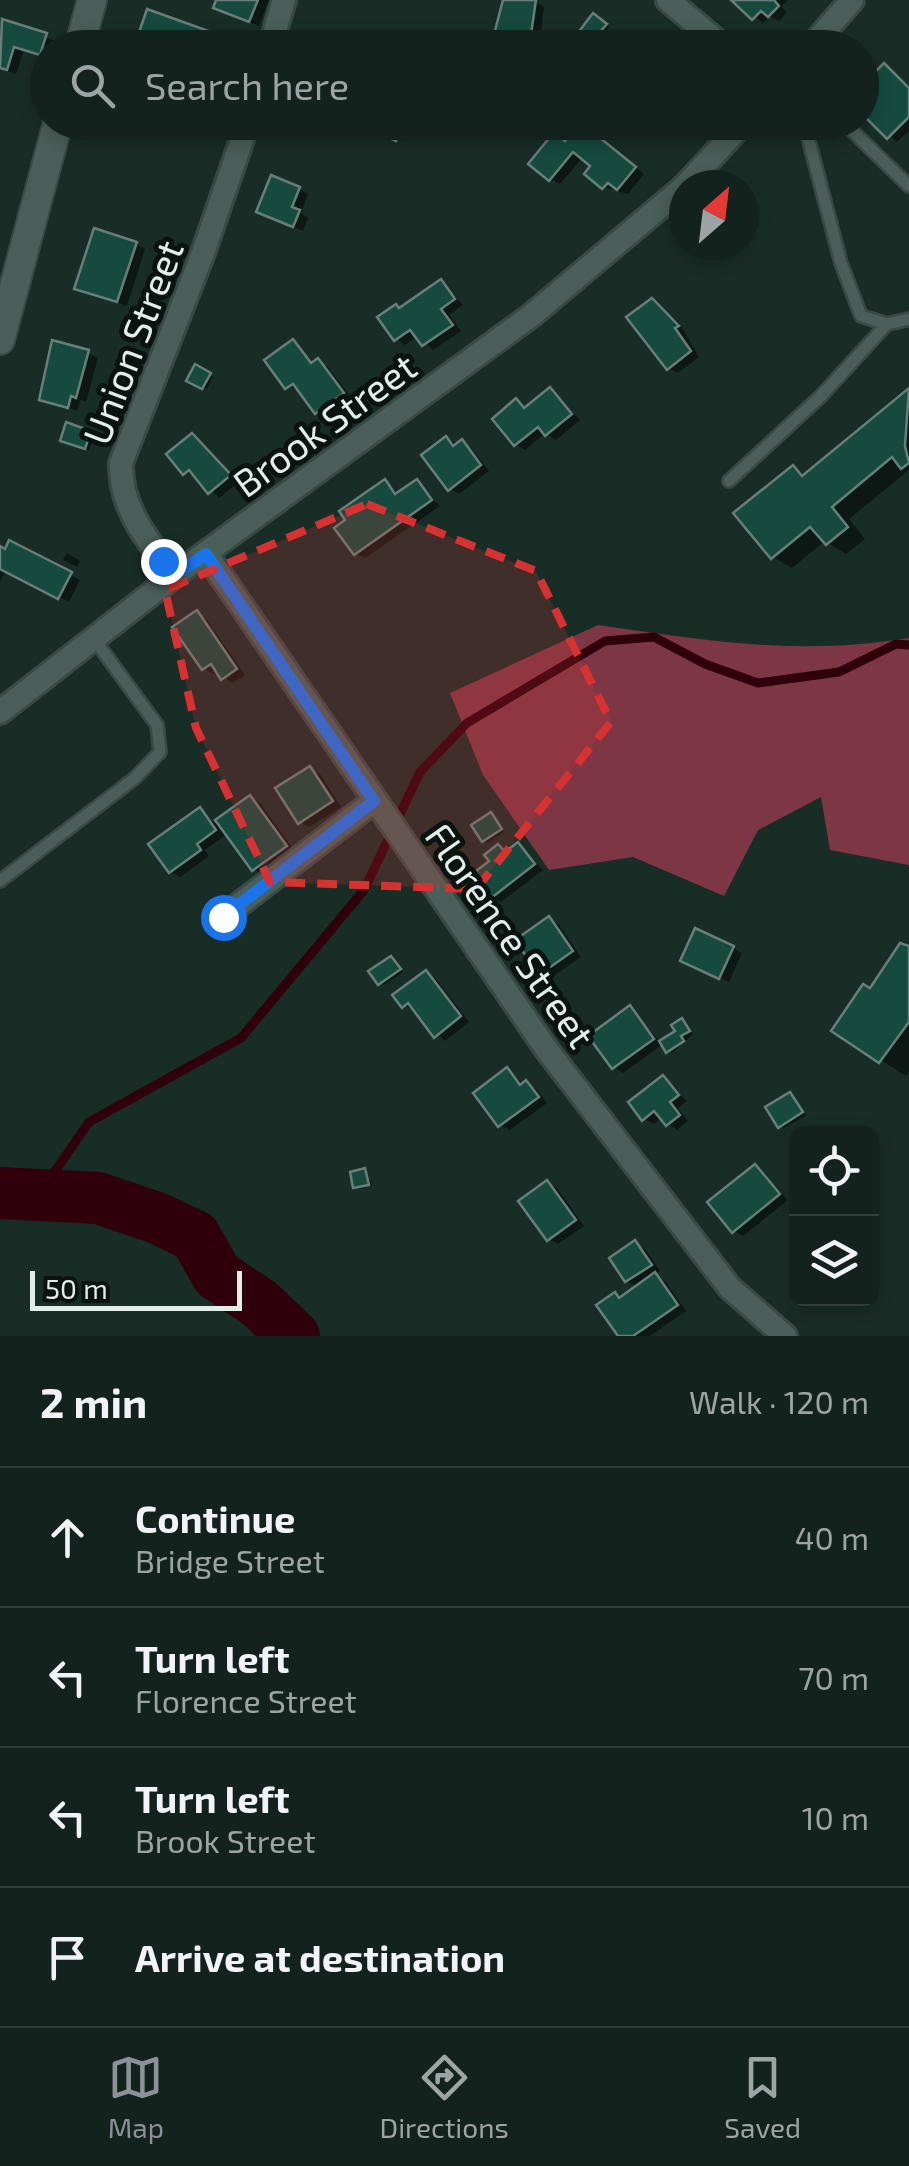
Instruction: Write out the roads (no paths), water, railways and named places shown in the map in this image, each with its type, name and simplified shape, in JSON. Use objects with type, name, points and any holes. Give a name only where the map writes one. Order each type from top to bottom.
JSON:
[{"type":"street","points":[[83,30],[92,0]]},
{"type":"street","points":[[275,30],[284,0]]},
{"type":"street","points":[[668,0],[704,30]]},
{"type":"street","points":[[826,30],[852,0]]},
{"type":"street","points":[[0,340],[53,140]]},
{"type":"street","name":"Union Street","points":[[174,576],[128,508],[121,463],[209,238],[242,140]]},
{"type":"street","name":"Brook Street","points":[[700,170],[727,140]]},
{"type":"street","name":"Brook Street","points":[[0,712],[174,576],[532,315],[669,199]]},
{"type":"street","name":"Florence Street","points":[[206,554],[546,1050],[730,1288],[785,1336]]},
{"type":"street","points":[[223,917],[379,808]]},
{"type":"lane","points":[[809,140],[841,263],[861,316],[887,324],[909,319]]},
{"type":"lane","points":[[862,140],[909,186]]},
{"type":"lane","points":[[729,481],[821,396],[887,324]]},
{"type":"lane","points":[[0,881],[135,778],[160,752],[157,725],[94,639]]},
{"type":"waterway","points":[[40,1193],[89,1122],[241,1038],[364,890],[420,772],[467,723],[605,641],[654,637],[705,664],[758,683],[839,672],[896,644],[909,645]]},
{"type":"waterway","points":[[0,1193],[98,1198],[195,1236],[217,1275],[259,1303],[294,1336]]}]
